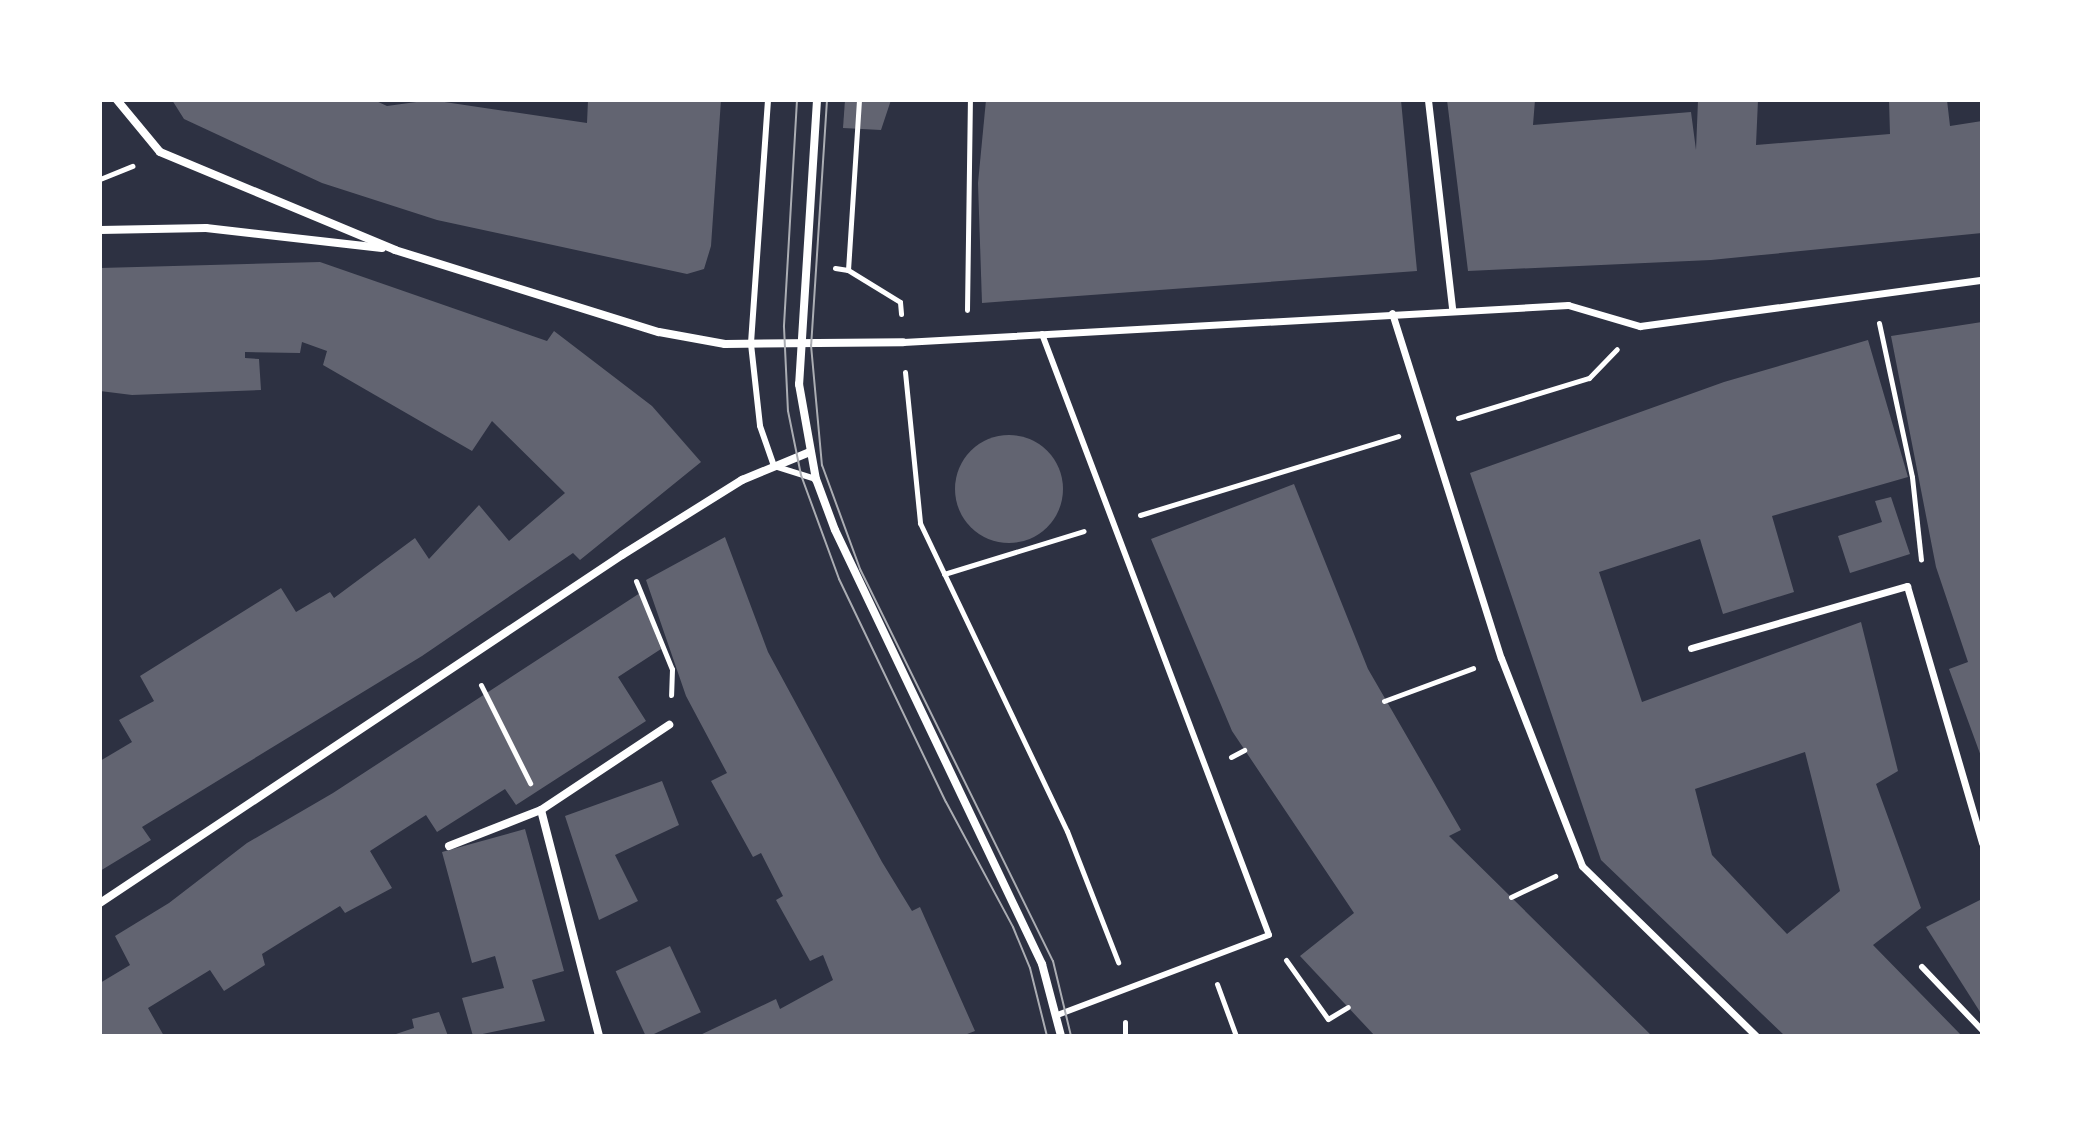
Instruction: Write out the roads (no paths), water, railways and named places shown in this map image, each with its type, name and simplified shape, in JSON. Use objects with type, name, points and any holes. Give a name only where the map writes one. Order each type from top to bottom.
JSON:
[{"type":"street","points":[[117,100],[160,152],[395,250],[659,332],[751,344],[967,339],[1452,309],[1568,305],[1640,326],[1877,291],[1982,280]]},
{"type":"street","points":[[817,100],[799,384],[816,479],[835,530],[1042,964],[1061,1036]]},
{"type":"street","points":[[1428,100],[1452,309]]},
{"type":"street","points":[[100,230],[206,228],[395,250]]},
{"type":"street","points":[[1392,313],[1501,658],[1582,866],[1756,1036]]},
{"type":"street","points":[[100,903],[622,555],[742,480],[810,452]]},
{"type":"street","points":[[1691,648],[1907,586],[1982,843]]},
{"type":"street","points":[[449,846],[541,810],[669,725]]},
{"type":"street","points":[[541,810],[599,1036]]},
{"type":"lane","points":[[768,100],[751,344],[760,426],[774,466],[816,479]]},
{"type":"lane","points":[[1042,334],[1269,935],[1057,1015]]},
{"type":"lane","points":[[1922,967],[1982,1030]]},
{"type":"tram line","points":[[797,100],[784,327],[788,411],[801,475],[839,579],[946,802],[1013,927],[1030,968],[1047,1036]]},
{"type":"tram line","points":[[827,100],[811,345],[822,465],[860,569],[1053,961],[1071,1036]]}]
